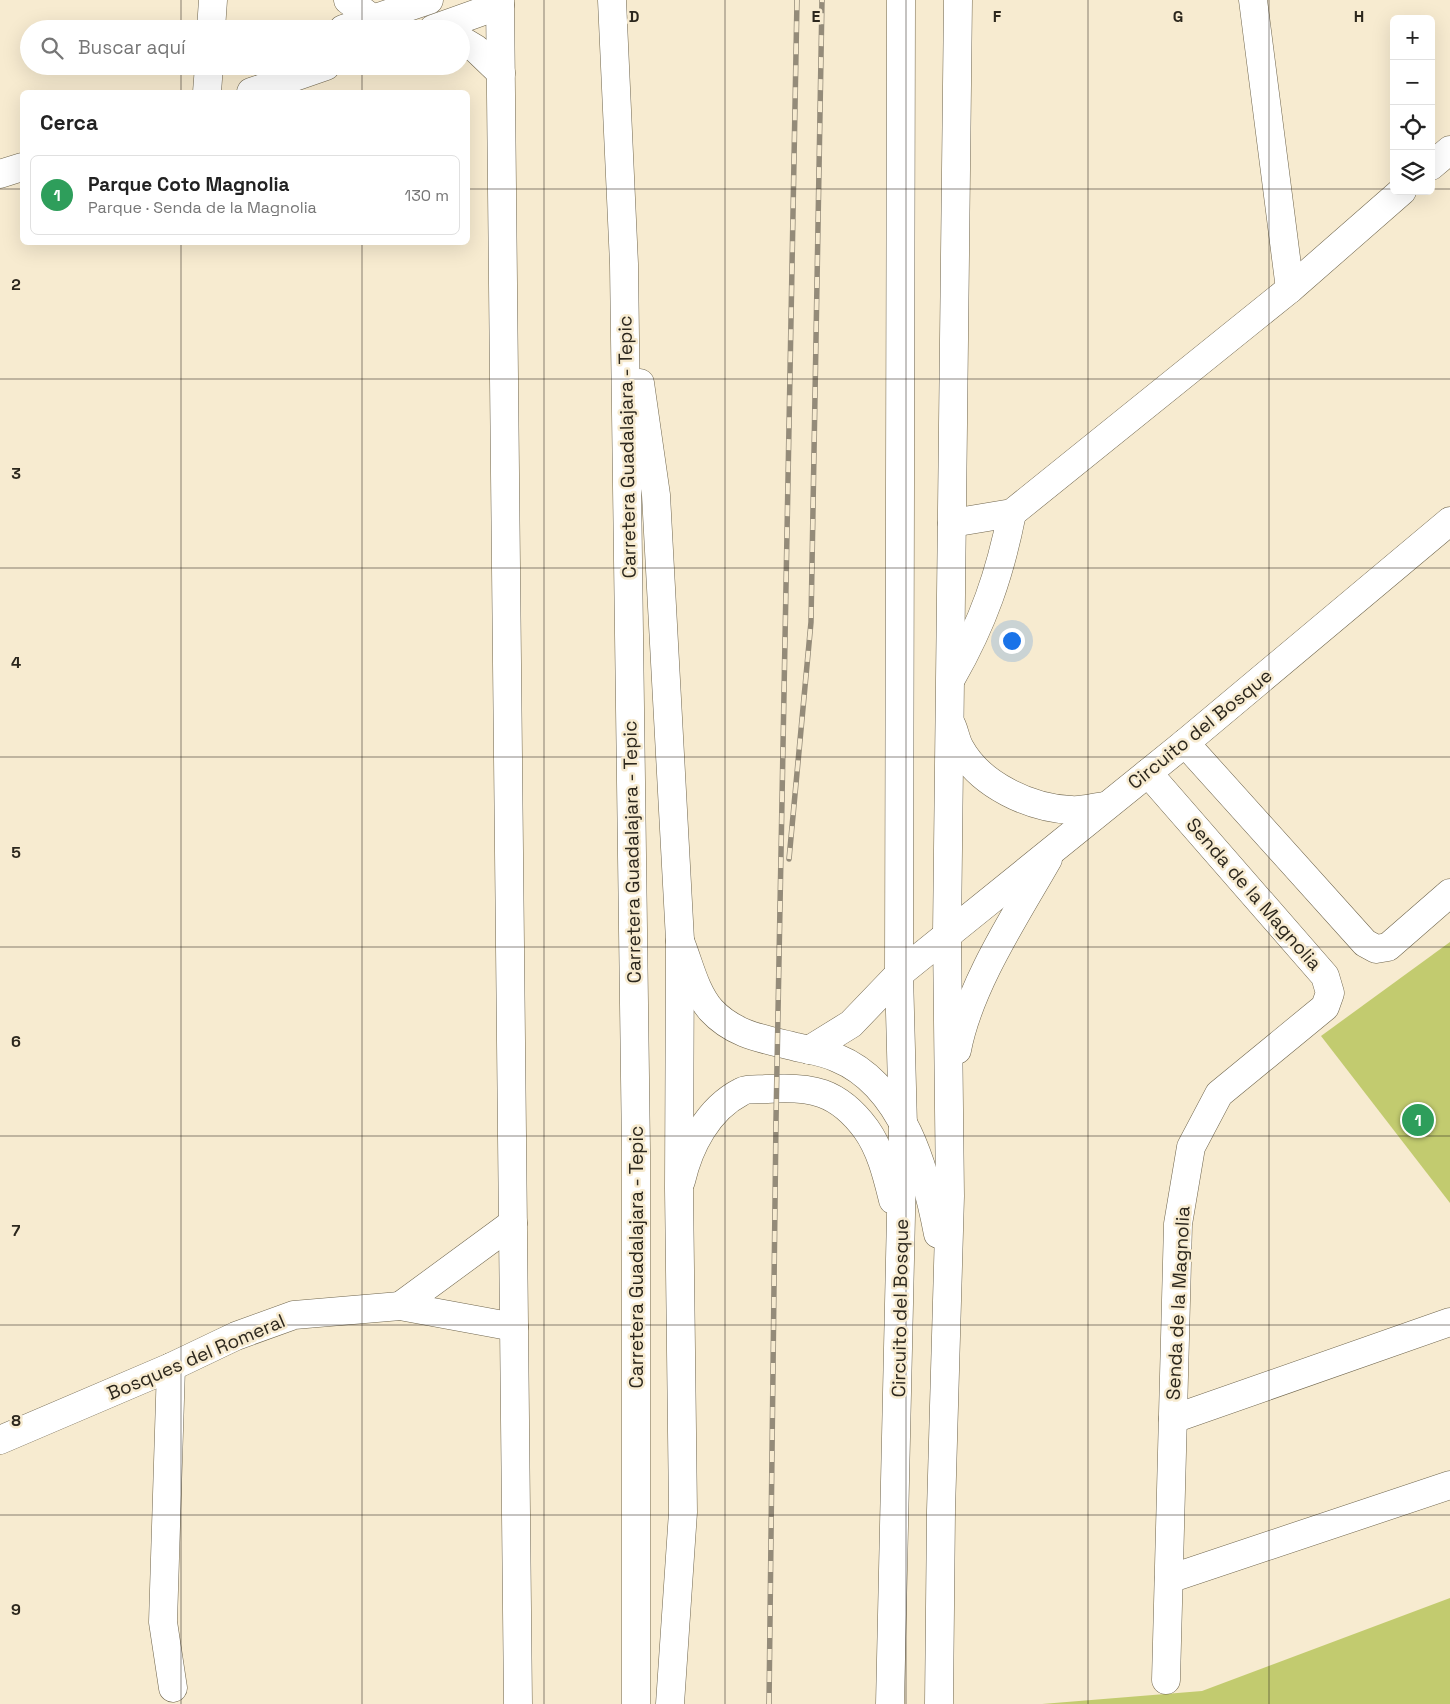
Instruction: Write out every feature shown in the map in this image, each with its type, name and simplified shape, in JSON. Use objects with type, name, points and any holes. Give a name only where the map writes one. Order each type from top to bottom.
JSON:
[{"type":"main road","points":[[212,20],[213,0]]},
{"type":"main road","points":[[348,0],[373,19]]},
{"type":"main road","points":[[370,20],[429,0]]},
{"type":"main road","name":"Carretera Guadalajara - Tepic","points":[[612,0],[624,264],[636,1151],[636,1704]]},
{"type":"main road","points":[[809,1050],[851,1024],[899,974],[901,0]]},
{"type":"main road","points":[[939,1704],[950,1196],[947,934],[958,0]]},
{"type":"main road","points":[[1253,0],[1290,288]]},
{"type":"main road","points":[[466,20],[500,3],[518,1704]]},
{"type":"main road","points":[[470,46],[501,73]]},
{"type":"main road","points":[[257,90],[300,75]]},
{"type":"main road","points":[[1435,163],[1450,150]]},
{"type":"main road","points":[[0,174],[20,168]]},
{"type":"main road","points":[[952,523],[1012,513],[1290,288],[1397,195]]},
{"type":"main road","points":[[624,264],[656,495],[680,940],[679,1189],[683,1512],[670,1704]]},
{"type":"main road","points":[[950,680],[972,641],[990,600],[1003,557],[1012,513]]},
{"type":"main road","name":"Circuito del Bosque","points":[[890,1704],[902,1238],[903,1126],[899,974],[1185,743],[1450,521]]},
{"type":"main road","points":[[950,718],[960,748],[981,774],[1008,794],[1039,806],[1064,809],[1106,806]]},
{"type":"main road","points":[[1185,743],[1366,943],[1376,950],[1388,947],[1450,892]]},
{"type":"main road","name":"Senda de la Magnolia","points":[[1148,773],[1326,976],[1330,993],[1325,1007],[1219,1094],[1191,1147],[1178,1224],[1166,1680]]},
{"type":"main road","points":[[950,1090],[961,1031],[984,978],[1055,847]]},
{"type":"main road","points":[[680,940],[699,990],[711,1010],[732,1028],[750,1036],[837,1058],[868,1077],[885,1094],[903,1126],[920,1163],[932,1199],[948,1282]]},
{"type":"main road","points":[[679,1189],[685,1162],[697,1137],[713,1114],[742,1091],[796,1087],[825,1093],[846,1108],[867,1130],[885,1168],[902,1238]]},
{"type":"main road","points":[[400,1306],[513,1223]]},
{"type":"main road","name":"Bosques del Romeral","points":[[0,1440],[171,1367],[236,1336],[294,1315],[400,1306],[514,1327]]},
{"type":"main road","name":"Senda de la Magnolia","points":[[1173,1419],[1450,1322]]},
{"type":"main road","points":[[171,1367],[163,1622],[173,1688]]},
{"type":"main road","points":[[1169,1579],[1450,1485]]},
{"type":"green space","points":[[1450,942],[1450,1203],[1321,1036]]},
{"type":"green space","points":[[1450,1598],[1450,1704],[1042,1704],[1202,1691]]},
{"type":"railway","points":[[769,1704],[776,1120],[797,0]]},
{"type":"railway","points":[[789,859],[811,622],[822,0]]},
{"type":"place","name":"Parque Coto Magnolia","points":[[1418,1120]]}]
